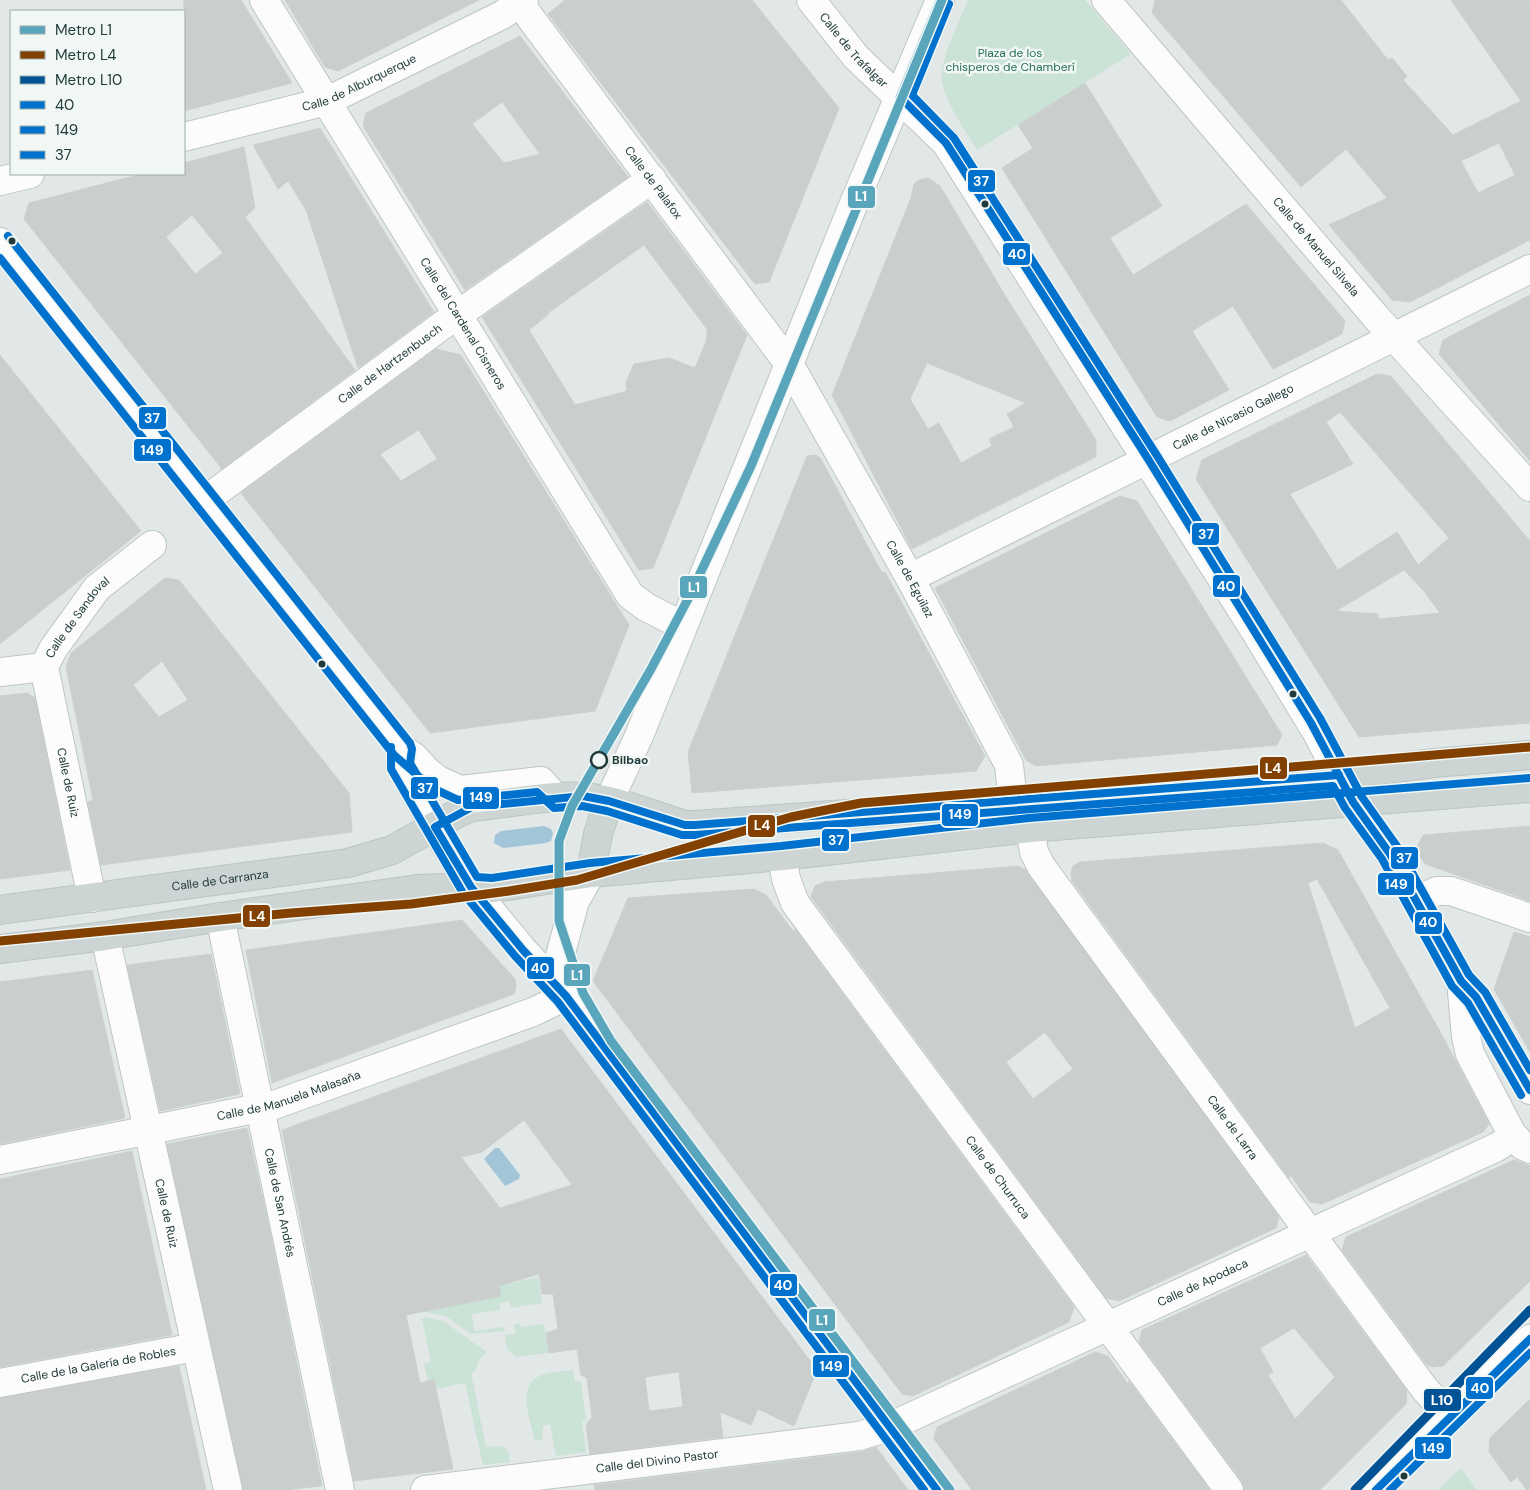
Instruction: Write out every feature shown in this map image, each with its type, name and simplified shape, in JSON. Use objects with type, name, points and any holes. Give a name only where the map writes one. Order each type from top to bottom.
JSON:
[{"type":"main road","name":"Calle de Carranza","points":[[0,910],[348,863],[392,850],[472,807],[556,798],[583,796],[609,801],[685,825],[695,825],[1012,802],[1339,775],[1434,763],[1530,755]]},
{"type":"main road","points":[[0,949],[106,936],[220,916],[418,889],[471,886],[493,888],[591,873],[782,856],[1030,828],[1530,788]]},
{"type":"main road","points":[[591,873],[598,834],[609,801]]},
{"type":"main road","points":[[435,827],[471,886]]},
{"type":"street","name":"Calle del Cardenal Cisneros","points":[[264,0],[630,595],[646,607],[683,626]]},
{"type":"street","name":"Calle de Trafalgar","points":[[811,0],[856,57],[946,142],[1148,459],[1311,723],[1353,802],[1383,844],[1461,981]]},
{"type":"street","points":[[609,801],[639,736],[789,364],[940,0]]},
{"type":"street","name":"Calle de Manuel Silvela","points":[[1106,0],[1394,336],[1530,487]]},
{"type":"street","name":"Calle de Alburquerque","points":[[185,137],[327,102],[502,15],[520,1]]},
{"type":"street","name":"Calle de Palafox","points":[[520,1],[789,364]]},
{"type":"street","points":[[0,181],[26,175]]},
{"type":"street","name":"Calle de Hartzenbusch","points":[[204,501],[424,338],[652,179]]},
{"type":"street","points":[[0,242],[402,749],[414,757],[438,780],[460,790],[541,782],[556,798]]},
{"type":"street","name":"Calle de Nicasio Gallego","points":[[910,578],[1530,270]]},
{"type":"street","name":"Calle de Eguilaz","points":[[789,364],[910,578],[1009,765],[1012,802]]},
{"type":"street","name":"Calle de Sandoval","points":[[0,672],[44,667],[53,648],[97,588],[152,545]]},
{"type":"street","name":"Calle de Ruiz","points":[[44,667],[92,898]]},
{"type":"street","points":[[402,749],[400,765],[435,827]]},
{"type":"street","name":"Calle de Larra","points":[[1030,828],[1034,852],[1041,866],[1424,1388],[1450,1418]]},
{"type":"street","name":"Calle de Churruca","points":[[782,856],[786,879],[795,903],[1229,1490]]},
{"type":"street","points":[[566,996],[558,963],[575,901],[591,873]]},
{"type":"street","points":[[471,886],[523,950],[566,996],[937,1490]]},
{"type":"street","points":[[1416,901],[1437,891],[1451,891],[1530,918]]},
{"type":"street","name":"Calle de San Andrés","points":[[220,916],[340,1490]]},
{"type":"street","name":"Calle de Ruiz","points":[[106,936],[228,1490]]},
{"type":"street","points":[[1461,981],[1476,997],[1530,1090]]},
{"type":"street","points":[[1461,981],[1467,1046],[1521,1142]]},
{"type":"street","name":"Calle de Manuela Malasaña","points":[[0,1160],[274,1105],[418,1055],[533,1012],[566,996]]},
{"type":"street","name":"Calle de Apodaca","points":[[889,1426],[1497,1147],[1508,1140],[1521,1142]]},
{"type":"street","points":[[1376,1490],[1530,1339]]},
{"type":"street","name":"Calle de la Galería de Robles","points":[[0,1383],[196,1347]]},
{"type":"street","name":"Calle del Divino Pastor","points":[[425,1490],[859,1436],[889,1426]]},
{"type":"green space","name":"Plaza de los chisperos de Chamberí","points":[[968,0],[1085,0],[1131,54],[977,150],[956,117],[947,99],[942,81],[947,51]]},
{"type":"green space","points":[[538,1277],[542,1303],[511,1308],[510,1301],[500,1303],[500,1310],[472,1314],[474,1331],[504,1327],[504,1331],[470,1334],[446,1316],[424,1312],[424,1307],[437,1309],[501,1296],[499,1286]]},
{"type":"green space","points":[[426,1317],[443,1321],[487,1352],[479,1359],[475,1371],[471,1373],[486,1447],[503,1446],[509,1453],[510,1462],[483,1465],[465,1383],[436,1389],[434,1380],[428,1381],[424,1364],[431,1362],[422,1319]]},
{"type":"green space","points":[[520,1323],[521,1327],[544,1324],[549,1353],[516,1357],[507,1349],[505,1335],[515,1334],[514,1324]]},
{"type":"green space","points":[[573,1370],[575,1382],[581,1381],[586,1420],[582,1421],[586,1452],[556,1456],[550,1424],[543,1426],[542,1440],[535,1441],[528,1414],[527,1395],[529,1386],[542,1375]]},
{"type":"green space","points":[[1461,1468],[1477,1490],[1438,1490]]},
{"type":"water","points":[[544,826],[551,829],[553,833],[551,841],[546,843],[503,848],[494,843],[495,835],[501,831]]},
{"type":"water","points":[[495,1148],[499,1148],[520,1175],[519,1179],[505,1186],[484,1159]]},
{"type":"building","points":[[184,0],[241,0],[292,83],[185,111]]},
{"type":"building","points":[[285,0],[479,0],[338,71],[325,67]]},
{"type":"building","points":[[565,0],[752,0],[839,108],[769,282],[755,284],[548,14]]},
{"type":"building","points":[[1155,0],[1341,0],[1388,60],[1392,58],[1407,76],[1403,80],[1453,135],[1521,101],[1451,0],[1530,0],[1530,240],[1410,302],[1392,300],[1329,225],[1387,198],[1346,149],[1301,187],[1152,13]],"holes":[[[1499,143],[1515,175],[1478,193],[1461,161]]]},
{"type":"building","points":[[520,36],[628,177],[465,290],[363,126],[366,113]],"holes":[[[502,102],[540,154],[504,163],[472,124]]]},
{"type":"building","points":[[1085,83],[1162,206],[1110,238],[1133,275],[1246,204],[1345,321],[1342,334],[1273,369],[1233,306],[1192,331],[1229,390],[1170,421],[1157,417],[1002,168],[1033,148],[1018,125]]},
{"type":"building","points":[[320,128],[434,312],[358,368],[306,210],[288,181],[278,189],[253,145]]},
{"type":"building","points":[[244,147],[255,208],[245,217],[355,370],[222,469],[24,219],[29,203],[138,175],[185,175],[185,163]],"holes":[[[192,215],[223,253],[195,274],[166,237]]]},
{"type":"building","points":[[928,178],[940,186],[1009,302],[1096,440],[1096,457],[912,549],[832,395],[911,198],[914,184],[919,180]],"holes":[[[927,363],[1026,403],[1007,414],[1014,427],[989,439],[992,446],[961,463],[939,423],[928,429],[910,399]]]},
{"type":"building","points":[[647,202],[747,335],[653,568],[639,570],[482,317]],"holes":[[[644,245],[707,329],[707,339],[695,368],[669,358],[634,364],[626,382],[627,391],[575,405],[529,330],[548,313]]]},
{"type":"building","points":[[1530,295],[1530,461],[1439,354],[1443,340]]},
{"type":"building","points":[[436,349],[461,355],[629,625],[595,711],[430,733],[241,493]],"holes":[[[419,430],[437,459],[401,481],[380,454]]]},
{"type":"building","points":[[0,355],[141,531],[0,644]]},
{"type":"building","points":[[1377,374],[1391,376],[1530,541],[1530,723],[1359,737],[1196,479],[1202,460]],"holes":[[[1340,412],[1449,538],[1418,565],[1397,532],[1338,570],[1290,494],[1353,464],[1326,422]],[[1404,570],[1424,591],[1440,613],[1379,619],[1378,614],[1336,611]]]},
{"type":"building","points":[[816,455],[821,459],[882,573],[885,572],[985,756],[976,771],[692,793],[688,752],[807,456]]},
{"type":"building","points":[[1120,496],[1137,501],[1282,735],[1277,745],[1036,766],[1026,760],[935,588]]},
{"type":"building","points":[[165,578],[179,580],[349,793],[352,832],[101,865],[88,802],[93,800],[66,667],[71,653]],"holes":[[[162,661],[188,700],[159,717],[133,685]]]},
{"type":"building","points":[[27,693],[35,698],[70,870],[0,879],[0,696]]},
{"type":"building","points":[[1530,826],[1530,901],[1425,864],[1416,849],[1423,835]]},
{"type":"building","points":[[1323,843],[1338,850],[1443,1037],[1489,1124],[1483,1132],[1322,1204],[1310,1202],[1290,1174],[1289,1178],[1072,881],[1071,873],[1073,866],[1080,862]],"holes":[[[1317,879],[1390,1008],[1355,1028],[1308,883]]]},
{"type":"building","points":[[1018,866],[1026,870],[1279,1217],[1276,1228],[1119,1301],[1106,1298],[811,897],[815,886],[824,882]],"holes":[[[1045,1032],[1073,1069],[1033,1099],[1006,1062]]]},
{"type":"building","points":[[754,889],[766,895],[793,931],[795,929],[1074,1307],[1069,1322],[913,1396],[902,1394],[593,981],[628,898]]},
{"type":"building","points":[[462,920],[515,979],[516,988],[514,994],[272,1083],[246,950]]},
{"type":"building","points":[[1514,932],[1530,937],[1530,1052],[1494,989]]},
{"type":"building","points":[[211,954],[240,1094],[160,1111],[127,965]]},
{"type":"building","points":[[92,970],[125,1118],[0,1144],[0,982]]},
{"type":"building","points":[[561,1029],[817,1370],[794,1426],[758,1409],[751,1425],[720,1412],[723,1437],[590,1454],[586,1425],[592,1417],[587,1378],[581,1375],[577,1349],[549,1353],[546,1333],[558,1329],[553,1294],[542,1294],[539,1274],[499,1286],[501,1296],[406,1315],[420,1383],[434,1379],[453,1469],[354,1481],[282,1130]],"holes":[[[524,1120],[572,1185],[500,1208],[461,1157],[482,1152]],[[679,1372],[683,1407],[649,1411],[645,1377]]]},
{"type":"building","points":[[247,1128],[322,1486],[285,1490],[243,1490],[167,1144]]},
{"type":"building","points":[[132,1151],[172,1335],[0,1367],[0,1179]]},
{"type":"building","points":[[1514,1160],[1530,1166],[1530,1281],[1443,1366],[1432,1367],[1427,1365],[1342,1250],[1346,1237]]},
{"type":"building","points":[[1306,1255],[1407,1391],[1406,1404],[1320,1490],[1244,1490],[1242,1481],[1139,1342],[1142,1330]],"holes":[[[1294,1328],[1335,1377],[1295,1419],[1268,1375],[1273,1372],[1260,1348]]]},
{"type":"building","points":[[1095,1352],[1108,1356],[1128,1384],[1129,1381],[1210,1490],[972,1490],[934,1439],[937,1427]]},
{"type":"building","points":[[179,1366],[206,1490],[0,1490],[0,1398]]},
{"type":"building","points":[[1530,1399],[1530,1490],[1527,1490],[1517,1477],[1511,1482],[1489,1452],[1490,1438]]},
{"type":"building","points":[[876,1447],[908,1490],[595,1490],[594,1485],[861,1452]]},
{"type":"metro line","name":"L1","points":[[942,0],[751,466],[688,599],[651,669],[572,806],[559,841],[559,921],[583,993],[611,1041],[950,1490]]},
{"type":"metro line","name":"L4","points":[[0,941],[291,913],[411,904],[509,891],[577,880],[791,817],[861,803],[1530,747]]},
{"type":"metro line","name":"L10","points":[[1355,1490],[1530,1310]]},
{"type":"transit line","name":"40","points":[[900,97],[940,0]]},
{"type":"transit line","name":"37","points":[[949,4],[912,95],[954,138],[1156,454],[1320,718],[1362,797],[1399,849],[1469,975],[1485,992],[1530,1070]]},
{"type":"transit line","name":"40","points":[[900,97],[946,143],[1148,459],[1311,723],[1353,802],[1390,854],[1461,981],[1476,997],[1530,1090]]},
{"type":"transit line","name":"37","points":[[8,236],[410,743],[412,749],[410,763],[477,877],[492,878],[590,863],[781,846],[1029,818],[1529,778]]},
{"type":"transit line","name":"149","points":[[0,258],[394,755],[432,788],[458,800],[537,792],[554,808],[582,806],[607,811],[682,835],[695,835],[1333,786],[1345,808],[1382,859],[1452,986],[1468,1003],[1521,1095]]},
{"type":"transit line","name":"149","points":[[391,747],[391,769],[463,893],[515,956],[558,1002],[924,1490]]},
{"type":"transit line","name":"40","points":[[937,1490],[566,996],[523,950],[471,887],[435,827],[472,807],[583,796],[609,801],[685,825],[695,825],[1339,775]]},
{"type":"transit line","name":"40","points":[[1376,1490],[1530,1339]]},
{"type":"transit line","name":"149","points":[[1390,1490],[1530,1353]]},
{"type":"place","name":"Bilbao","points":[[599,760]]}]
